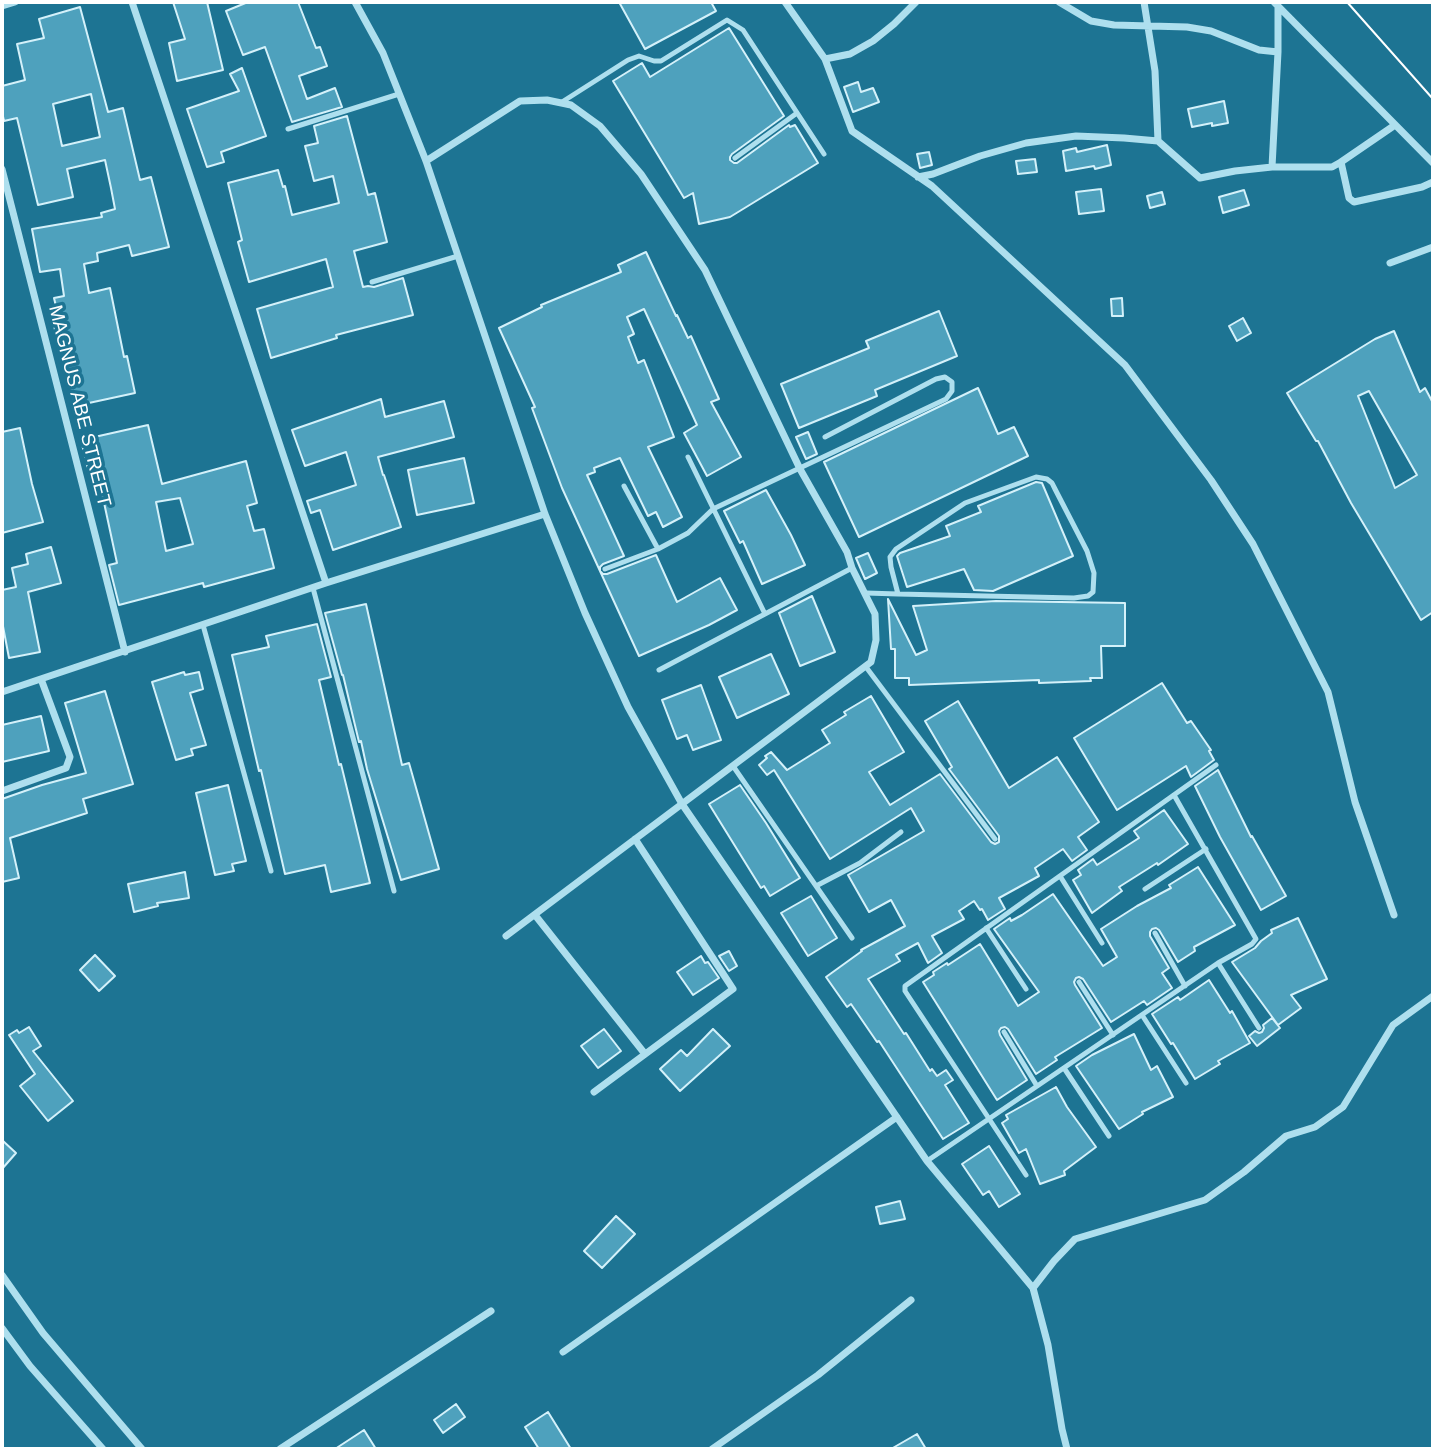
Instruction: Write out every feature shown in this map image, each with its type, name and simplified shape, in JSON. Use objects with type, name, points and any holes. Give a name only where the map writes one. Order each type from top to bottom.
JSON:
[{"type":"street","points":[[2,6],[15,2]]},
{"type":"street","points":[[132,2],[326,583]]},
{"type":"street","points":[[355,2],[383,53],[426,161],[545,514],[585,613],[628,707],[682,804],[927,1161],[1033,1288],[1040,1307],[1068,1449]]},
{"type":"street","points":[[785,2],[825,59],[852,131],[932,186],[1125,365],[1211,480],[1253,544],[1328,692],[1355,802],[1394,915]]},
{"type":"street","points":[[825,59],[850,54],[873,41],[916,2]]},
{"type":"street","points":[[1059,2],[1091,21],[1212,31],[1259,50],[1278,52]]},
{"type":"street","points":[[1144,2],[1155,71],[1158,141]]},
{"type":"street","points":[[1272,167],[1278,52],[1276,4]]},
{"type":"street","points":[[1276,4],[1433,163]]},
{"type":"street","points":[[426,161],[520,101],[547,100],[571,105],[600,126],[641,174],[705,270],[800,468],[848,552],[852,568],[875,614],[876,640],[871,662],[866,667],[506,936]]},
{"type":"street","points":[[918,177],[1026,143],[1076,136],[1158,141],[1200,178],[1272,167],[1332,167],[1395,125]]},
{"type":"street","points":[[1341,162],[1349,198],[1354,202],[1422,187],[1433,182]]},
{"type":"street","name":"MAGNUS ABE STREET","points":[[2,169],[125,652]]},
{"type":"street","points":[[1390,262],[1433,247]]},
{"type":"street","points":[[2,692],[326,583],[545,514]]},
{"type":"street","points":[[2,791],[66,768],[70,757],[41,679]]},
{"type":"street","points":[[594,1092],[733,989],[635,839]]},
{"type":"street","points":[[535,915],[645,1054]]},
{"type":"street","points":[[1033,1288],[1075,1239],[1205,1200],[1244,1172],[1286,1136],[1315,1127],[1343,1107],[1393,1025],[1433,996]]},
{"type":"street","points":[[563,1352],[897,1117]]},
{"type":"street","points":[[2,1275],[43,1332],[142,1449]]},
{"type":"street","points":[[712,1449],[818,1375],[911,1300]]},
{"type":"street","points":[[280,1449],[491,1311]]},
{"type":"street","points":[[2,1328],[30,1366],[103,1449]]},
{"type":"lane","points":[[561,103],[628,60],[639,56],[661,61],[727,20],[743,30],[824,154]]},
{"type":"lane","points":[[288,130],[399,94]]},
{"type":"lane","points":[[735,158],[797,113]]},
{"type":"lane","points":[[372,282],[458,256]]},
{"type":"lane","points":[[605,569],[658,549],[688,533],[713,509],[946,399],[952,391],[952,382],[944,377],[936,379],[825,437]]},
{"type":"lane","points":[[688,457],[765,614]]},
{"type":"lane","points":[[866,593],[898,594],[1074,598],[1088,596],[1093,592],[1094,573],[1087,551],[1052,483],[1037,477],[965,503],[895,549],[890,557],[898,594]]},
{"type":"lane","points":[[624,486],[658,549]]},
{"type":"lane","points":[[659,670],[852,568]]},
{"type":"lane","points":[[313,588],[394,891]]},
{"type":"lane","points":[[203,625],[271,871]]},
{"type":"lane","points":[[866,667],[995,839]]},
{"type":"lane","points":[[1026,1175],[905,991],[905,986],[1216,765]]},
{"type":"lane","points":[[733,766],[852,937]]},
{"type":"lane","points":[[927,1161],[1256,939],[1174,795]]},
{"type":"lane","points":[[816,886],[860,863],[901,832]]},
{"type":"lane","points":[[1145,888],[1206,849]]},
{"type":"lane","points":[[1060,876],[1102,943]]},
{"type":"lane","points":[[986,928],[1026,989]]},
{"type":"lane","points":[[1155,933],[1185,986]]},
{"type":"lane","points":[[1218,963],[1259,1028]]},
{"type":"lane","points":[[1079,982],[1113,1035]]},
{"type":"lane","points":[[1142,1015],[1186,1083]]},
{"type":"lane","points":[[1004,1032],[1037,1086]]},
{"type":"lane","points":[[1064,1068],[1109,1136]]},
{"type":"building","points":[[173,2],[207,2],[223,70],[177,81],[169,43],[185,39]]},
{"type":"building","points":[[248,2],[298,2],[316,48],[320,47],[327,66],[299,76],[307,99],[335,88],[342,107],[292,122],[265,47],[243,55],[226,11]]},
{"type":"building","points":[[619,2],[711,2],[716,11],[645,49]]},
{"type":"building","points":[[80,7],[108,112],[123,108],[140,180],[151,177],[169,247],[132,256],[129,245],[97,253],[98,261],[84,264],[89,293],[110,288],[124,357],[127,356],[135,393],[75,406],[64,349],[59,350],[53,320],[59,319],[54,298],[64,296],[60,269],[40,272],[32,229],[102,217],[101,213],[115,209],[105,160],[67,169],[73,197],[38,205],[17,118],[4,121],[2,86],[25,80],[17,44],[44,38],[39,19]],"holes":[[[91,94],[100,137],[62,146],[53,104]]]},
{"type":"building","points":[[729,28],[784,116],[732,154],[730,160],[737,163],[789,125],[795,125],[818,163],[730,217],[699,224],[693,193],[684,198],[613,81],[642,63],[650,77]]},
{"type":"building","points":[[242,68],[266,136],[221,152],[224,162],[207,167],[187,109],[239,91],[230,74]]},
{"type":"building","points":[[858,82],[861,92],[873,88],[879,102],[853,112],[844,87]]},
{"type":"building","points":[[1224,101],[1228,123],[1192,127],[1188,109]]},
{"type":"building","points":[[347,116],[368,195],[375,193],[387,242],[354,251],[363,287],[374,287],[403,278],[413,315],[336,335],[337,338],[271,358],[257,309],[333,287],[326,259],[249,282],[238,242],[242,240],[228,183],[278,170],[292,215],[339,203],[333,176],[314,181],[305,146],[318,143],[314,126]]},
{"type":"building","points":[[1107,145],[1111,165],[1066,171],[1063,151],[1076,148],[1077,152]]},
{"type":"building","points":[[929,152],[932,165],[920,168],[917,154]]},
{"type":"building","points":[[1035,159],[1037,172],[1018,174],[1016,161]]},
{"type":"building","points":[[1101,189],[1104,211],[1079,214],[1076,192]]},
{"type":"building","points":[[1244,190],[1249,205],[1223,213],[1219,197]]},
{"type":"building","points":[[1162,192],[1165,204],[1150,208],[1147,196]]},
{"type":"building","points":[[646,252],[676,316],[688,338],[691,336],[719,399],[711,402],[741,457],[707,476],[684,433],[697,425],[644,309],[627,317],[634,334],[628,337],[638,363],[644,360],[674,437],[648,447],[682,517],[663,527],[656,512],[648,516],[620,458],[594,468],[595,472],[587,475],[624,556],[603,564],[600,571],[562,488],[532,408],[535,407],[499,328],[542,307],[541,305],[621,272],[618,265]]},
{"type":"building","points":[[1122,298],[1123,316],[1112,316],[1111,299]]},
{"type":"building","points":[[939,311],[957,356],[875,390],[877,396],[799,428],[781,384],[869,348],[866,341]]},
{"type":"building","points":[[1243,318],[1251,333],[1237,341],[1229,326]]},
{"type":"building","points":[[1394,331],[1420,392],[1425,388],[1433,403],[1433,612],[1421,620],[1351,503],[1318,441],[1287,393],[1375,339]],"holes":[[[1369,391],[1417,475],[1395,488],[1358,396]]]},
{"type":"building","points":[[978,388],[998,434],[1014,427],[1028,456],[859,537],[824,462]]},
{"type":"building","points":[[381,399],[385,417],[444,401],[454,437],[378,457],[401,527],[333,550],[320,510],[311,513],[307,501],[356,485],[346,452],[305,466],[292,430]]},
{"type":"building","points":[[148,425],[162,484],[246,461],[257,503],[247,506],[254,531],[264,529],[274,568],[204,587],[203,583],[119,605],[109,565],[117,563],[100,484],[92,486],[81,440]],"holes":[[[180,498],[193,544],[166,551],[156,502]]]},
{"type":"building","points":[[20,428],[43,522],[2,533],[2,432]]},
{"type":"building","points":[[808,432],[817,454],[806,459],[796,437]]},
{"type":"building","points":[[464,458],[474,503],[417,515],[408,470]]},
{"type":"building","points":[[1036,482],[1042,483],[1073,556],[993,591],[974,590],[964,569],[907,587],[897,556],[900,553],[950,536],[946,526],[981,512],[978,506]]},
{"type":"building","points":[[766,490],[805,565],[762,584],[743,541],[740,543],[724,511]]},
{"type":"building","points":[[51,547],[61,583],[28,592],[40,652],[9,658],[2,621],[2,590],[16,587],[12,568],[28,564],[26,554]]},
{"type":"building","points":[[868,553],[877,573],[865,579],[856,558]]},
{"type":"building","points":[[656,555],[677,602],[720,578],[737,610],[639,656],[600,571],[607,574]]},
{"type":"building","points":[[812,596],[835,652],[800,666],[779,613]]},
{"type":"building","points":[[888,599],[916,655],[927,650],[913,606],[996,601],[1125,603],[1125,646],[1101,646],[1102,678],[1090,678],[1091,681],[1039,683],[1039,680],[909,685],[909,678],[895,678],[895,649],[891,649]]},
{"type":"building","points":[[366,604],[402,765],[409,763],[439,869],[401,880],[361,741],[359,742],[325,613]]},
{"type":"building","points":[[317,624],[331,677],[319,680],[370,883],[331,892],[325,865],[285,874],[232,655],[269,647],[266,636]]},
{"type":"building","points":[[771,654],[789,694],[737,718],[719,677]]},
{"type":"building","points":[[184,672],[185,675],[199,672],[203,689],[190,693],[206,745],[191,749],[193,755],[176,760],[152,682]]},
{"type":"building","points":[[1162,683],[1187,723],[1191,721],[1211,750],[1209,751],[1214,760],[1191,777],[1186,766],[1117,810],[1074,738]]},
{"type":"building","points":[[701,685],[721,740],[693,750],[687,735],[677,739],[662,700]]},
{"type":"building","points":[[105,691],[133,784],[83,799],[87,813],[10,838],[19,878],[2,882],[2,799],[86,773],[65,703]]},
{"type":"building","points":[[871,696],[904,752],[869,772],[890,805],[940,774],[991,842],[999,842],[999,836],[949,769],[952,767],[925,721],[958,701],[1009,788],[1057,757],[1099,822],[1078,837],[1087,850],[1072,861],[1063,849],[1035,868],[1039,876],[999,898],[1005,909],[988,920],[974,901],[959,911],[964,919],[932,936],[942,953],[928,963],[918,943],[896,955],[900,961],[868,979],[930,1071],[932,1069],[937,1076],[946,1070],[953,1080],[945,1085],[969,1123],[943,1139],[879,1041],[877,1042],[851,1004],[847,1007],[826,977],[861,950],[905,926],[891,900],[869,912],[848,875],[924,831],[911,808],[830,859],[774,770],[767,775],[759,765],[771,752],[787,770],[830,743],[822,730],[846,715],[844,712]]},
{"type":"building","points":[[41,716],[49,751],[2,762],[2,725]]},
{"type":"building","points":[[1218,770],[1251,837],[1286,896],[1261,910],[1195,786]]},
{"type":"building","points":[[228,785],[246,861],[232,864],[234,871],[215,875],[196,793]]},
{"type":"building","points":[[740,785],[800,878],[770,896],[764,886],[761,888],[709,804]]},
{"type":"building","points":[[1164,810],[1188,844],[1119,887],[1122,891],[1092,913],[1073,880],[1081,875],[1078,870],[1093,859],[1097,865],[1139,838],[1134,831]]},
{"type":"building","points":[[1198,867],[1235,925],[1194,947],[1195,951],[1178,962],[1159,930],[1152,929],[1150,936],[1169,968],[1162,973],[1172,988],[1147,1005],[1144,1001],[1111,1022],[1083,979],[1076,978],[1075,985],[1102,1028],[1055,1057],[1057,1060],[1036,1074],[1008,1029],[1001,1028],[1000,1035],[1027,1080],[997,1100],[923,982],[934,975],[933,972],[980,944],[1018,1006],[1039,992],[994,929],[1010,918],[1011,921],[1022,915],[1053,894],[1103,966],[1117,957],[1101,929],[1171,888],[1169,885]]},
{"type":"building","points":[[185,872],[189,898],[157,903],[158,906],[134,912],[128,884]]},
{"type":"building","points":[[811,896],[837,938],[808,956],[781,913]]},
{"type":"building","points":[[1298,918],[1327,979],[1291,995],[1301,1008],[1278,1025],[1232,962],[1255,948],[1272,933],[1271,930]]},
{"type":"building","points":[[729,951],[737,966],[729,971],[719,956]]},
{"type":"building","points":[[95,955],[115,976],[99,991],[80,970]]},
{"type":"building","points":[[701,956],[719,978],[693,995],[677,972]]},
{"type":"building","points":[[1209,980],[1230,1013],[1232,1011],[1250,1043],[1218,1061],[1220,1064],[1195,1079],[1152,1014],[1178,997],[1180,1000]]},
{"type":"building","points":[[1272,1018],[1280,1028],[1257,1046],[1249,1036],[1255,1031],[1262,1032],[1263,1025]]},
{"type":"building","points":[[29,1027],[41,1046],[33,1051],[73,1101],[48,1121],[20,1086],[35,1074],[9,1035]]},
{"type":"building","points":[[604,1029],[621,1051],[598,1068],[581,1046]]},
{"type":"building","points":[[713,1029],[730,1046],[680,1091],[660,1069],[681,1050],[687,1056]]},
{"type":"building","points":[[1134,1034],[1151,1070],[1157,1066],[1173,1097],[1142,1112],[1143,1114],[1119,1129],[1076,1066]]},
{"type":"building","points":[[1056,1087],[1096,1147],[1064,1171],[1065,1175],[1040,1184],[1026,1149],[1019,1153],[1002,1123],[1008,1119],[1006,1115]]},
{"type":"building","points":[[2,1140],[16,1153],[2,1169]]},
{"type":"building","points":[[989,1146],[1020,1194],[999,1207],[989,1191],[983,1195],[962,1164]]},
{"type":"building","points":[[900,1201],[905,1219],[880,1224],[876,1207]]},
{"type":"building","points":[[616,1216],[635,1234],[602,1268],[584,1251]]},
{"type":"building","points":[[456,1404],[465,1417],[443,1433],[434,1420]]},
{"type":"building","points":[[548,1412],[571,1449],[539,1449],[525,1427]]},
{"type":"building","points":[[364,1430],[376,1449],[335,1449]]},
{"type":"building","points":[[917,1434],[926,1449],[891,1449]]},
{"type":"tram line","points":[[1347,2],[1433,99]]}]
